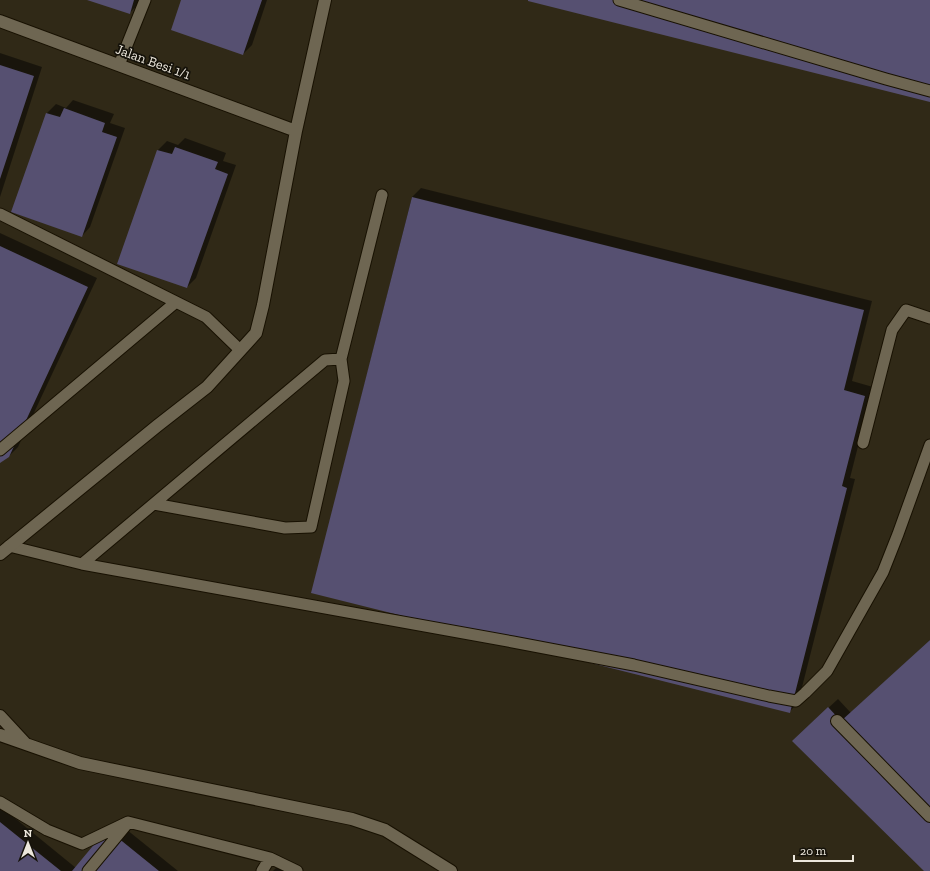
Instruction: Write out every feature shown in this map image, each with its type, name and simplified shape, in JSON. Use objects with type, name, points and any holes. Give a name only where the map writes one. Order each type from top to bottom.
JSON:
[{"type":"street","points":[[4,550],[207,387],[256,333],[263,304],[296,131],[325,0]]},
{"type":"street","name":"Jalan Besi 1/1","points":[[0,21],[296,131]]},
{"type":"street","points":[[0,716],[27,745]]},
{"type":"street","points":[[837,721],[930,816]]},
{"type":"street","points":[[0,735],[80,763],[352,819],[385,830],[451,871]]},
{"type":"lane","points":[[119,65],[145,0]]},
{"type":"lane","points":[[619,0],[930,91]]},
{"type":"lane","points":[[154,504],[285,528],[311,526],[344,381],[341,359],[382,195]]},
{"type":"lane","points":[[0,214],[206,317],[240,350]]},
{"type":"lane","points":[[0,450],[176,302]]},
{"type":"lane","points":[[863,443],[892,330],[906,310],[930,318]]},
{"type":"lane","points":[[82,564],[325,360],[341,359]]},
{"type":"lane","points":[[4,550],[627,663],[769,696],[796,700],[827,671],[883,572],[930,445]]},
{"type":"lane","points":[[0,802],[47,830],[82,844],[128,822],[270,858],[297,871]]},
{"type":"lane","points":[[88,871],[128,822]]},
{"type":"lane","points":[[262,871],[270,858]]},
{"type":"building","points":[[87,0],[134,0],[130,14]]},
{"type":"building","points":[[181,0],[262,0],[243,55],[171,30]]},
{"type":"building","points":[[930,0],[930,102],[528,1]]},
{"type":"building","points":[[0,65],[34,76],[0,179]]},
{"type":"building","points":[[64,108],[105,123],[102,132],[117,137],[82,237],[11,212],[46,113],[60,117]]},
{"type":"building","points":[[175,147],[218,162],[215,169],[228,174],[187,288],[117,264],[157,150],[172,154]]},
{"type":"building","points":[[412,197],[864,310],[844,390],[865,396],[842,486],[847,488],[790,713],[311,593]]},
{"type":"building","points":[[0,246],[88,287],[9,457],[0,463]]},
{"type":"building","points":[[930,640],[930,871],[924,871],[792,741],[828,707],[841,721]]},
{"type":"building","points":[[0,822],[61,871],[0,871]]},
{"type":"building","points":[[107,829],[159,871],[72,871]]}]
